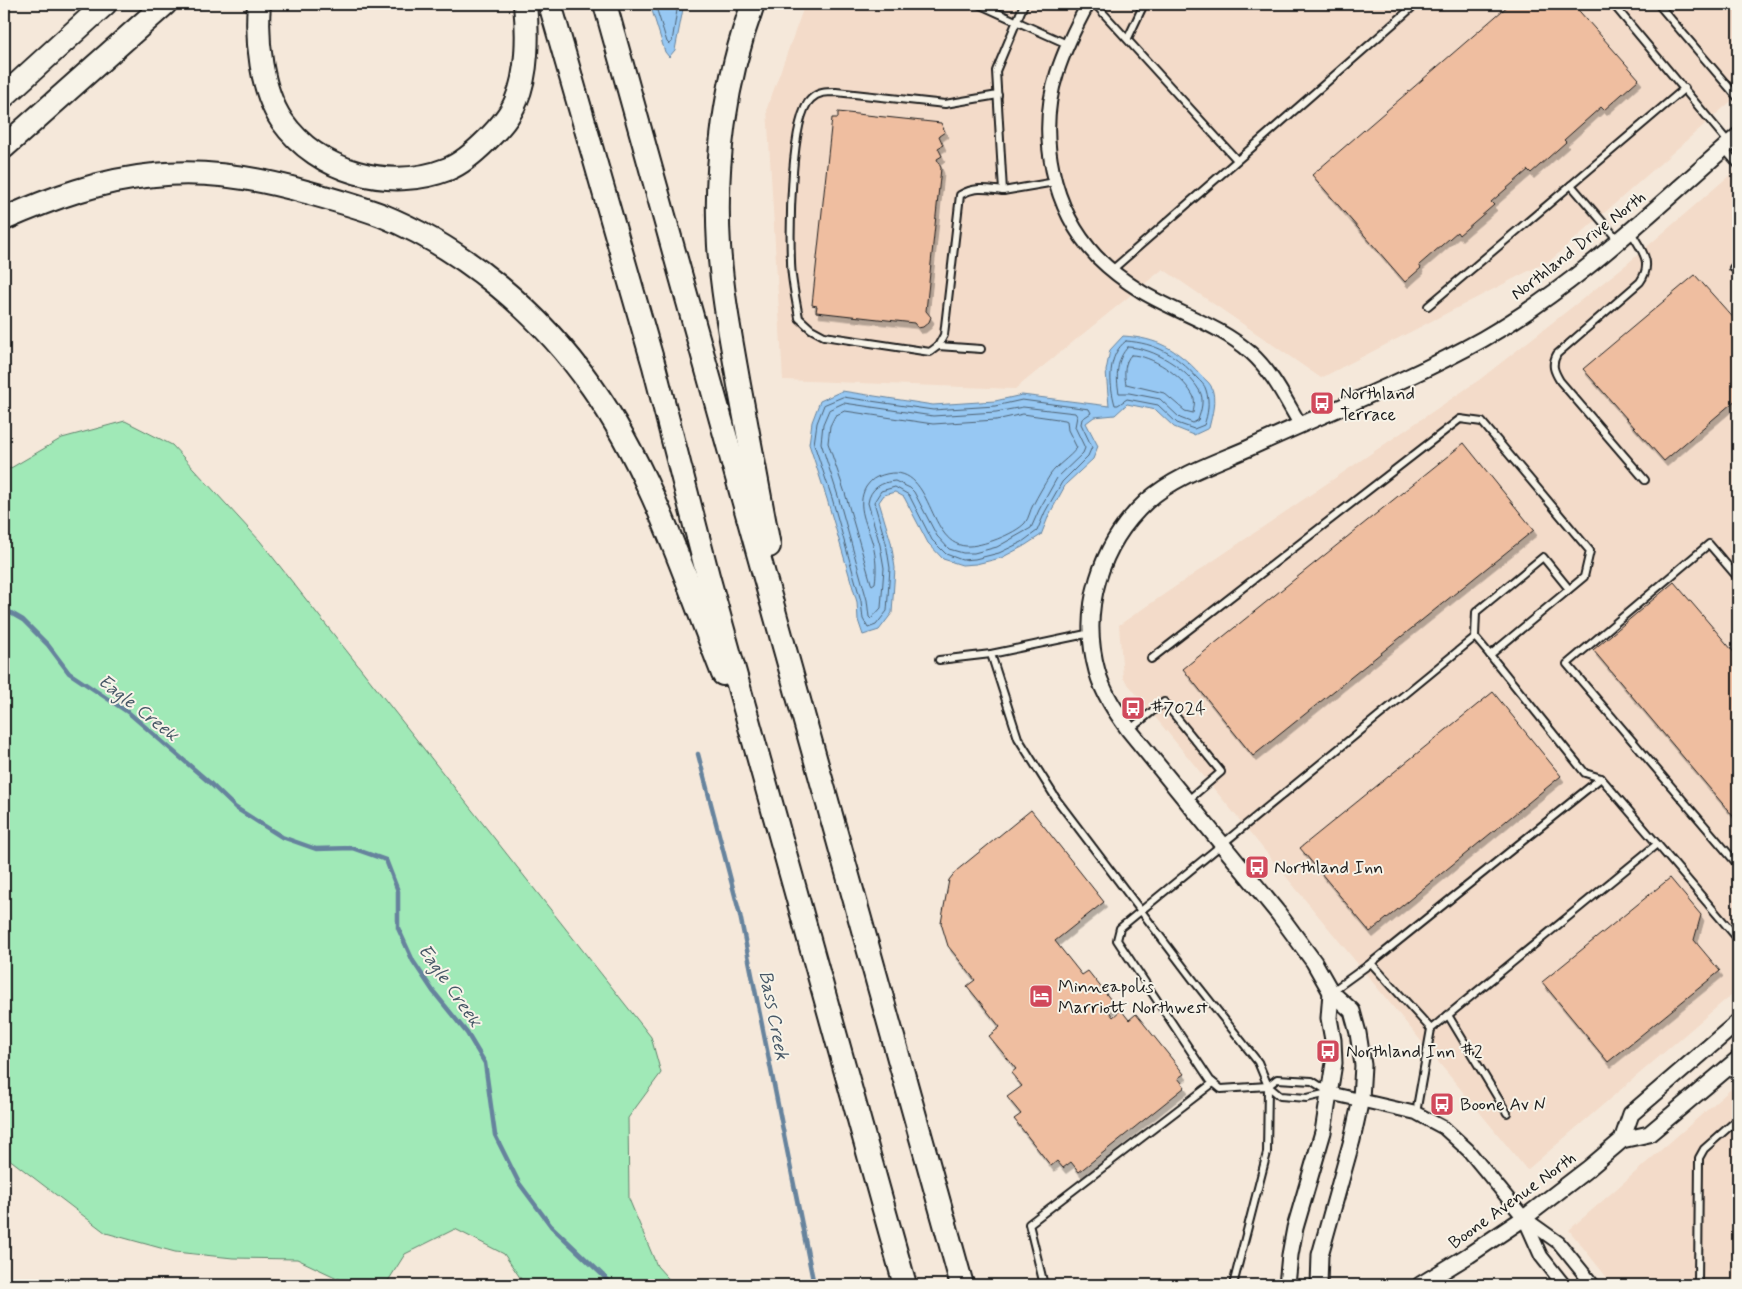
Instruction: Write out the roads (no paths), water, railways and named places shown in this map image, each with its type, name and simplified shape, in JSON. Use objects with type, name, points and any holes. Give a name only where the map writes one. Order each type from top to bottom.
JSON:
[{"type":"highway","points":[[4,96],[106,4]]},
{"type":"highway","points":[[4,147],[165,4]]},
{"type":"highway","points":[[259,4],[261,60],[272,100],[283,121],[303,144],[326,160],[352,172],[401,178],[432,174],[454,166],[472,154],[503,123],[517,99],[524,71],[526,41],[525,4]]},
{"type":"highway","points":[[550,4],[654,366],[708,576],[770,792],[905,1285]]},
{"type":"highway","points":[[605,4],[962,1285]]},
{"type":"highway","points":[[753,4],[734,73],[720,150],[718,175],[719,246],[725,308],[795,690]]},
{"type":"highway","points":[[4,219],[74,191],[115,181],[175,173],[233,177],[275,184],[381,215],[423,236],[464,261],[524,308],[559,344],[593,388],[620,432],[654,499],[770,792]]},
{"type":"street","points":[[1088,4],[1067,44],[1056,74],[1050,109],[1049,141],[1055,182],[1064,205],[1079,232],[1096,256],[1112,270],[1142,292],[1228,336],[1250,353],[1273,377],[1300,424]]},
{"type":"street","name":"Northland Drive North","points":[[1319,1285],[1320,1256],[1352,1140],[1361,1099],[1363,1065],[1352,1011],[1332,992],[1298,939],[1128,730],[1115,710],[1098,672],[1092,632],[1092,608],[1095,588],[1102,567],[1116,538],[1137,512],[1164,489],[1185,477],[1300,424],[1426,369],[1485,338],[1543,301],[1624,235],[1731,143]]},
{"type":"street","points":[[1287,1285],[1295,1228],[1323,1132],[1330,1093],[1334,1063],[1333,1040],[1328,1018],[1332,992]]},
{"type":"street","points":[[1622,1140],[1631,1114],[1738,1022]]},
{"type":"street","name":"Boone Avenue North","points":[[1420,1285],[1470,1255],[1524,1218],[1582,1174],[1622,1140],[1649,1134],[1738,1059]]},
{"type":"street","points":[[1330,1093],[1416,1113],[1438,1124],[1468,1150],[1524,1218],[1559,1243],[1593,1285]]},
{"type":"street","points":[[1524,1218],[1541,1256],[1564,1285]]},
{"type":"street","points":[[1278,1285],[1290,1255]]},
{"type":"lane","points":[[978,4],[1067,44]]},
{"type":"lane","points":[[1003,191],[996,71],[1024,4]]},
{"type":"lane","points":[[1095,4],[1128,38],[1237,160]]},
{"type":"lane","points":[[1128,38],[1144,4]]},
{"type":"lane","points":[[1112,270],[1416,4]]},
{"type":"lane","points":[[1613,4],[1731,143],[1738,166]]},
{"type":"lane","points":[[1658,4],[1738,98]]},
{"type":"lane","points":[[1428,306],[1685,88]]},
{"type":"lane","points":[[998,95],[945,104],[836,92],[820,92],[810,99],[804,108],[798,132],[792,185],[791,263],[798,318],[811,329],[824,336],[930,352],[938,346],[944,335],[960,195],[968,190],[979,188],[1003,191],[1055,182]]},
{"type":"lane","points":[[1571,185],[1624,235],[1648,264],[1646,274],[1640,282],[1556,354],[1553,362],[1554,370],[1560,381],[1645,480]]},
{"type":"lane","points":[[938,346],[981,348]]},
{"type":"lane","points":[[1151,659],[1460,419],[1482,422],[1590,551],[1584,577],[1490,655]]},
{"type":"lane","points":[[1738,578],[1709,544],[1567,664],[1738,865]]},
{"type":"lane","points":[[1569,589],[1543,557],[1476,612],[1475,637],[1585,773],[1601,778],[1738,940]]},
{"type":"lane","points":[[939,660],[991,654],[1092,632]]},
{"type":"lane","points":[[1330,1093],[1312,1081],[1291,1079],[1277,1079],[1268,1086],[1221,1089],[1210,1080],[1117,940],[1120,928],[1475,637]]},
{"type":"lane","points":[[991,654],[1018,738],[1057,800],[1141,912],[1258,1062],[1268,1086],[1267,1153],[1233,1285]]},
{"type":"lane","points":[[1128,730],[1164,702],[1221,772],[1187,801]]},
{"type":"lane","points":[[1332,992],[1371,963],[1601,778]]},
{"type":"lane","points":[[1416,1113],[1430,1029],[1657,844]]},
{"type":"lane","points":[[1371,963],[1430,1029]]},
{"type":"lane","points":[[1448,1015],[1507,1113]]},
{"type":"lane","points":[[1044,1285],[1029,1224],[1214,1083]]},
{"type":"lane","points":[[1268,1086],[1280,1096],[1307,1098],[1330,1093]]},
{"type":"lane","points":[[1698,1285],[1699,1158],[1704,1149],[1738,1118]]},
{"type":"water","points":[[650,4],[684,4],[675,50],[669,57],[665,52]]},
{"type":"water","points":[[1123,336],[1146,339],[1166,346],[1183,358],[1209,383],[1213,391],[1214,402],[1209,428],[1194,435],[1174,427],[1156,410],[1127,404],[1115,415],[1094,417],[1086,423],[1098,446],[1093,459],[1066,484],[1049,515],[1041,535],[1001,558],[976,564],[962,565],[943,559],[928,543],[904,497],[895,492],[884,495],[879,502],[891,542],[895,568],[892,613],[879,630],[863,635],[858,620],[857,602],[809,444],[812,422],[820,401],[842,391],[933,405],[995,401],[1022,395],[1109,406],[1106,371],[1110,350]]},
{"type":"waterway","name":"Eagle Creek","points":[[4,609],[23,620],[48,645],[69,673],[129,713],[236,808],[282,837],[316,849],[352,848],[386,860],[398,891],[398,928],[413,961],[433,991],[467,1033],[485,1063],[495,1135],[519,1183],[551,1226],[613,1285]]},
{"type":"waterway","name":"Bass Creek","points":[[698,754],[740,915],[814,1285]]},
{"type":"place","name":"Northland Terrace","points":[[1322,403]]},
{"type":"place","name":"#7024","points":[[1133,708]]},
{"type":"place","name":"Northland Inn","points":[[1257,867]]},
{"type":"place","name":"Minneapolis Marriott Northwest","points":[[1041,996]]},
{"type":"place","name":"Northland Inn #2","points":[[1328,1051]]},
{"type":"place","name":"Boone Av N","points":[[1442,1104]]}]
